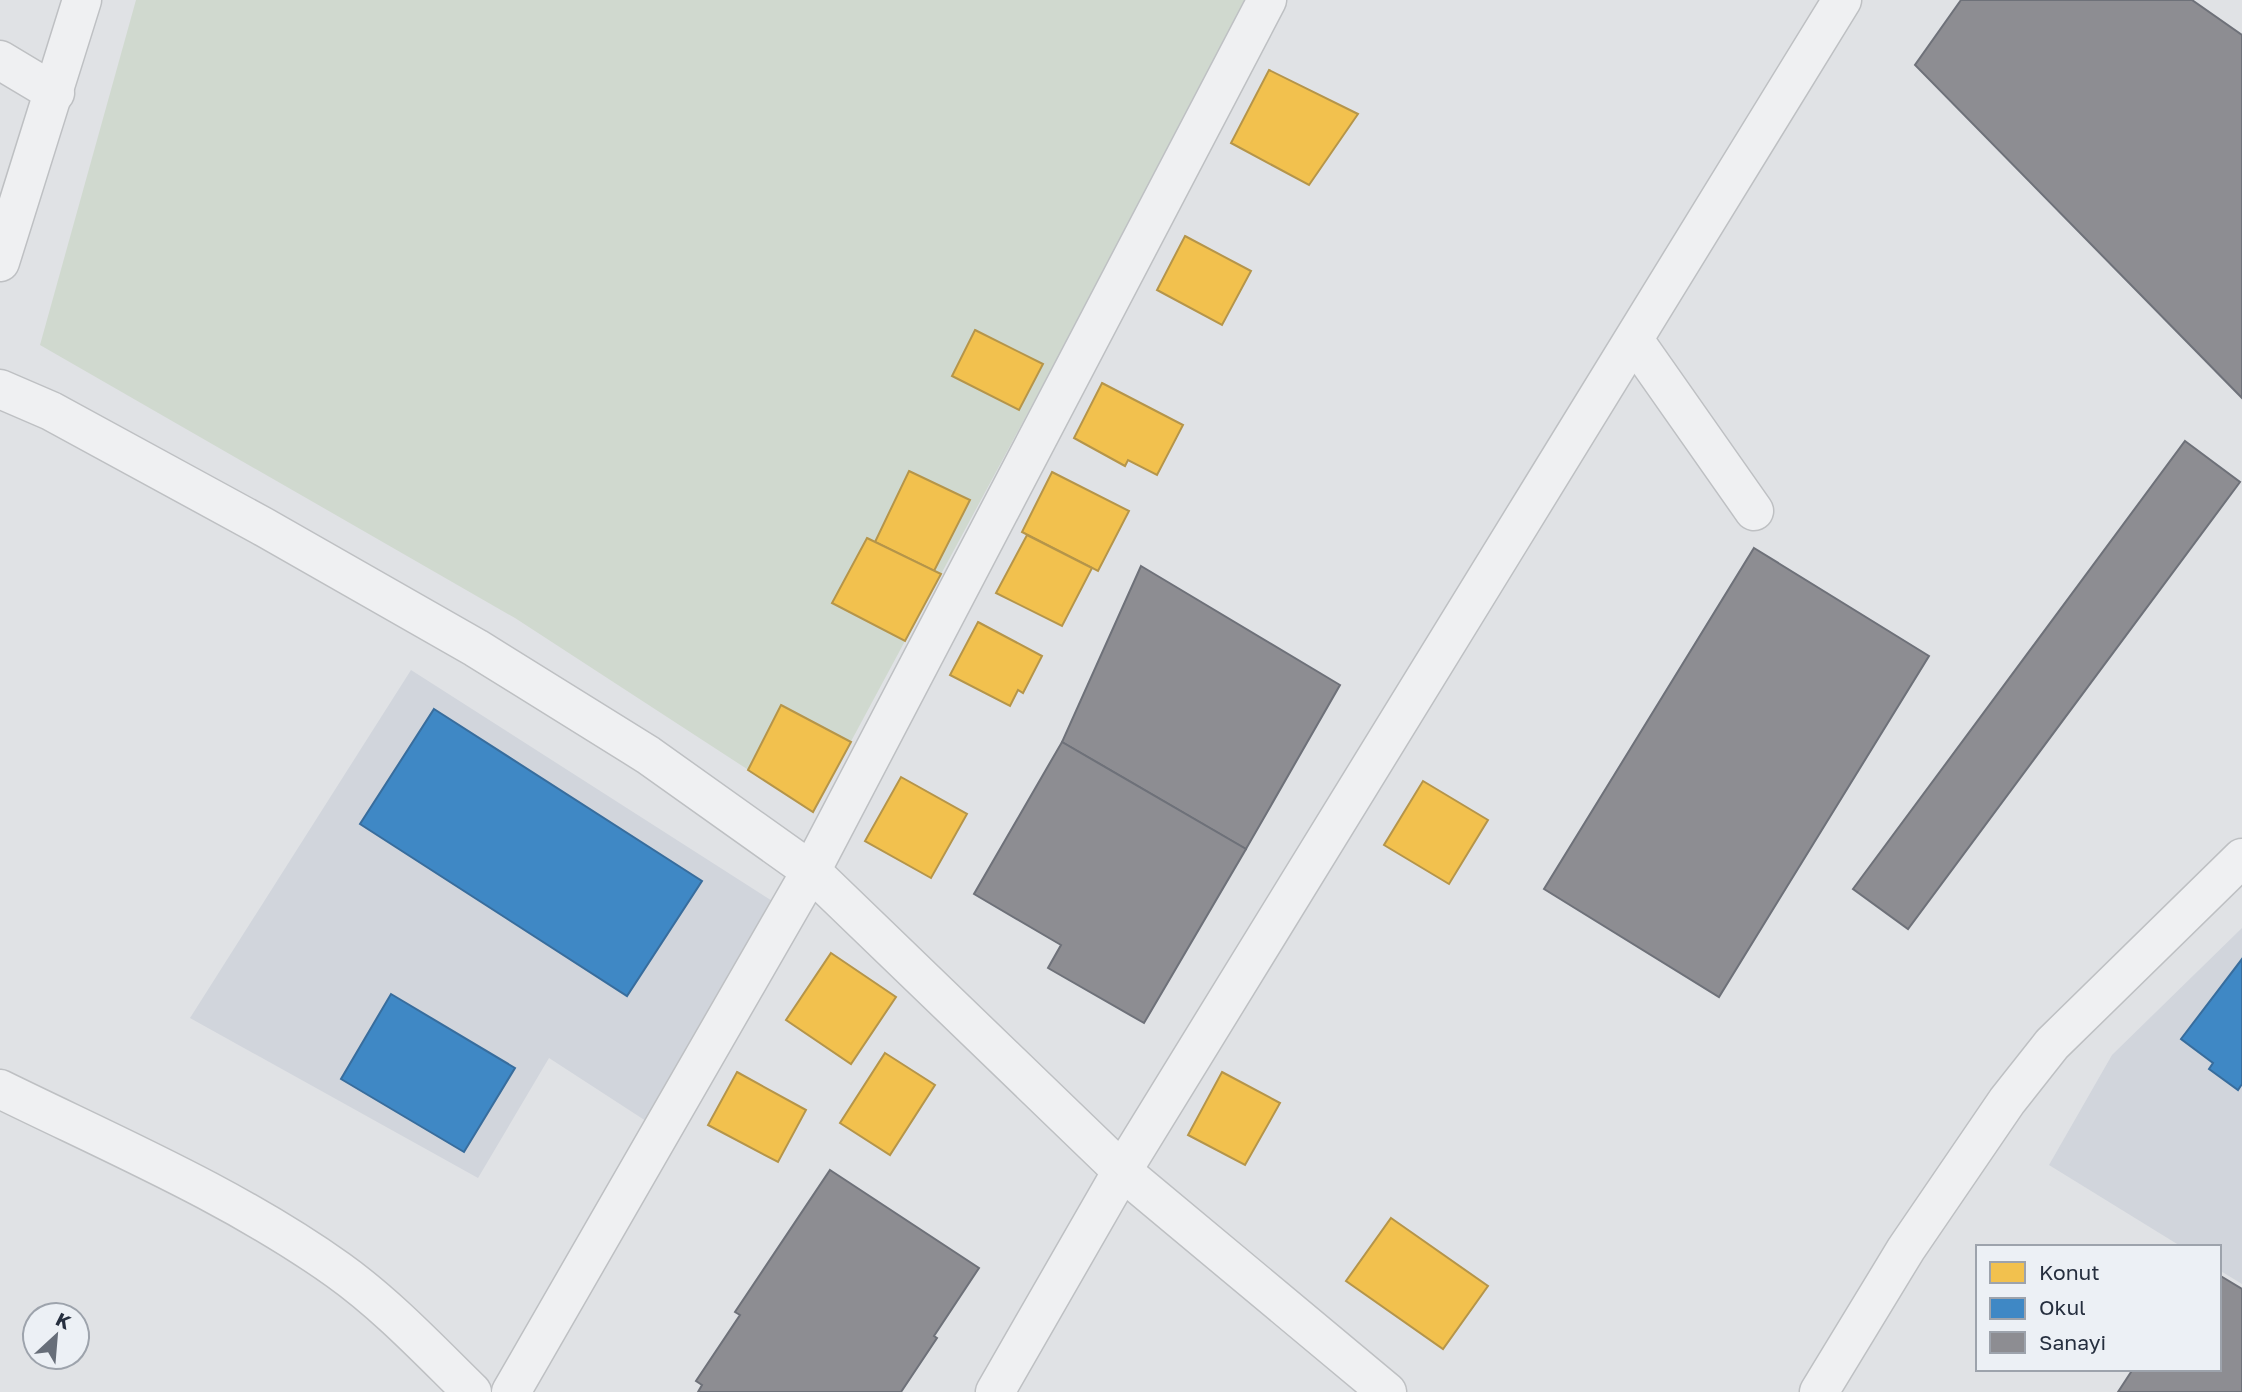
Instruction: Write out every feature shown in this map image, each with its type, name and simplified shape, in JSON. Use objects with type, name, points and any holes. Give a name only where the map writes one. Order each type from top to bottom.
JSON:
[{"type":"street","points":[[0,262],[82,0]]},
{"type":"street","points":[[511,1392],[811,871],[1267,0]]},
{"type":"street","points":[[995,1392],[1122,1171],[1842,0]]},
{"type":"street","points":[[0,60],[55,93]]},
{"type":"street","points":[[1634,340],[1754,511]]},
{"type":"street","points":[[0,389],[63,417],[476,648],[648,755],[811,871],[1122,1171],[1387,1392]]},
{"type":"street","points":[[1819,1392],[1906,1249],[2007,1101],[2044,1054],[2242,858]]},
{"type":"street","points":[[0,1089],[180,1177],[301,1246],[339,1271],[376,1301],[472,1392]]},
{"type":"shaded area","points":[[136,0],[1250,0],[813,812],[515,618],[40,345]]},
{"type":"shaded area","points":[[411,670],[777,904],[646,1121],[549,1058],[478,1178],[190,1018]]},
{"type":"shaded area","points":[[2242,928],[2242,1284],[2221,1271],[2221,1245],[2179,1245],[2049,1165],[2112,1055]]},
{"type":"building: Konut","points":[[1269,70],[1358,114],[1309,185],[1231,143]]},
{"type":"building: Konut","points":[[1185,236],[1251,271],[1222,325],[1157,290]]},
{"type":"building: Konut","points":[[975,330],[1043,364],[1019,410],[952,376]]},
{"type":"building: Konut","points":[[1102,383],[1183,425],[1157,475],[1128,460],[1125,466],[1074,438]]},
{"type":"building: Konut","points":[[909,471],[970,500],[934,571],[875,542]]},
{"type":"building: Konut","points":[[1052,472],[1129,511],[1098,571],[1022,532]]},
{"type":"building: Konut","points":[[1027,535],[1092,568],[1062,626],[996,593]]},
{"type":"building: Konut","points":[[867,538],[941,574],[905,641],[832,603]]},
{"type":"building: Konut","points":[[978,622],[1042,656],[1023,693],[1018,690],[1010,706],[950,675]]},
{"type":"building: Konut","points":[[781,705],[851,742],[813,812],[748,770]]},
{"type":"building: Konut","points":[[901,777],[967,814],[931,878],[865,841]]},
{"type":"building: Konut","points":[[1423,781],[1488,820],[1449,884],[1384,845]]},
{"type":"building: Konut","points":[[831,953],[896,997],[851,1064],[786,1020]]},
{"type":"building: Konut","points":[[885,1053],[935,1085],[890,1155],[840,1123]]},
{"type":"building: Konut","points":[[737,1072],[806,1110],[778,1162],[708,1125]]},
{"type":"building: Konut","points":[[1222,1072],[1280,1103],[1245,1165],[1188,1135]]},
{"type":"building: Konut","points":[[1391,1218],[1488,1286],[1443,1349],[1346,1281]]},
{"type":"building: Okul","points":[[434,709],[702,881],[627,996],[360,824]]},
{"type":"building: Okul","points":[[2242,959],[2242,1084],[2238,1090],[2209,1069],[2213,1063],[2181,1039]]},
{"type":"building: Okul","points":[[391,994],[515,1068],[464,1152],[341,1079]]},
{"type":"building: Sanayi","points":[[1961,0],[2192,0],[2242,35],[2242,398],[1915,65]]},
{"type":"building: Sanayi","points":[[2185,441],[2240,482],[1908,929],[1853,889]]},
{"type":"building: Sanayi","points":[[1754,548],[1929,656],[1719,997],[1544,889]]},
{"type":"building: Sanayi","points":[[1141,566],[1340,685],[1246,849],[1062,742]]},
{"type":"building: Sanayi","points":[[1062,742],[1246,849],[1144,1023],[1048,968],[1061,945],[974,894]]},
{"type":"building: Sanayi","points":[[830,1170],[979,1268],[901,1392],[698,1392],[702,1385],[696,1381],[740,1315],[735,1312]]},
{"type":"building: Sanayi","points":[[2221,1276],[2242,1289],[2242,1392],[2118,1392],[2132,1371],[2221,1371]]}]
